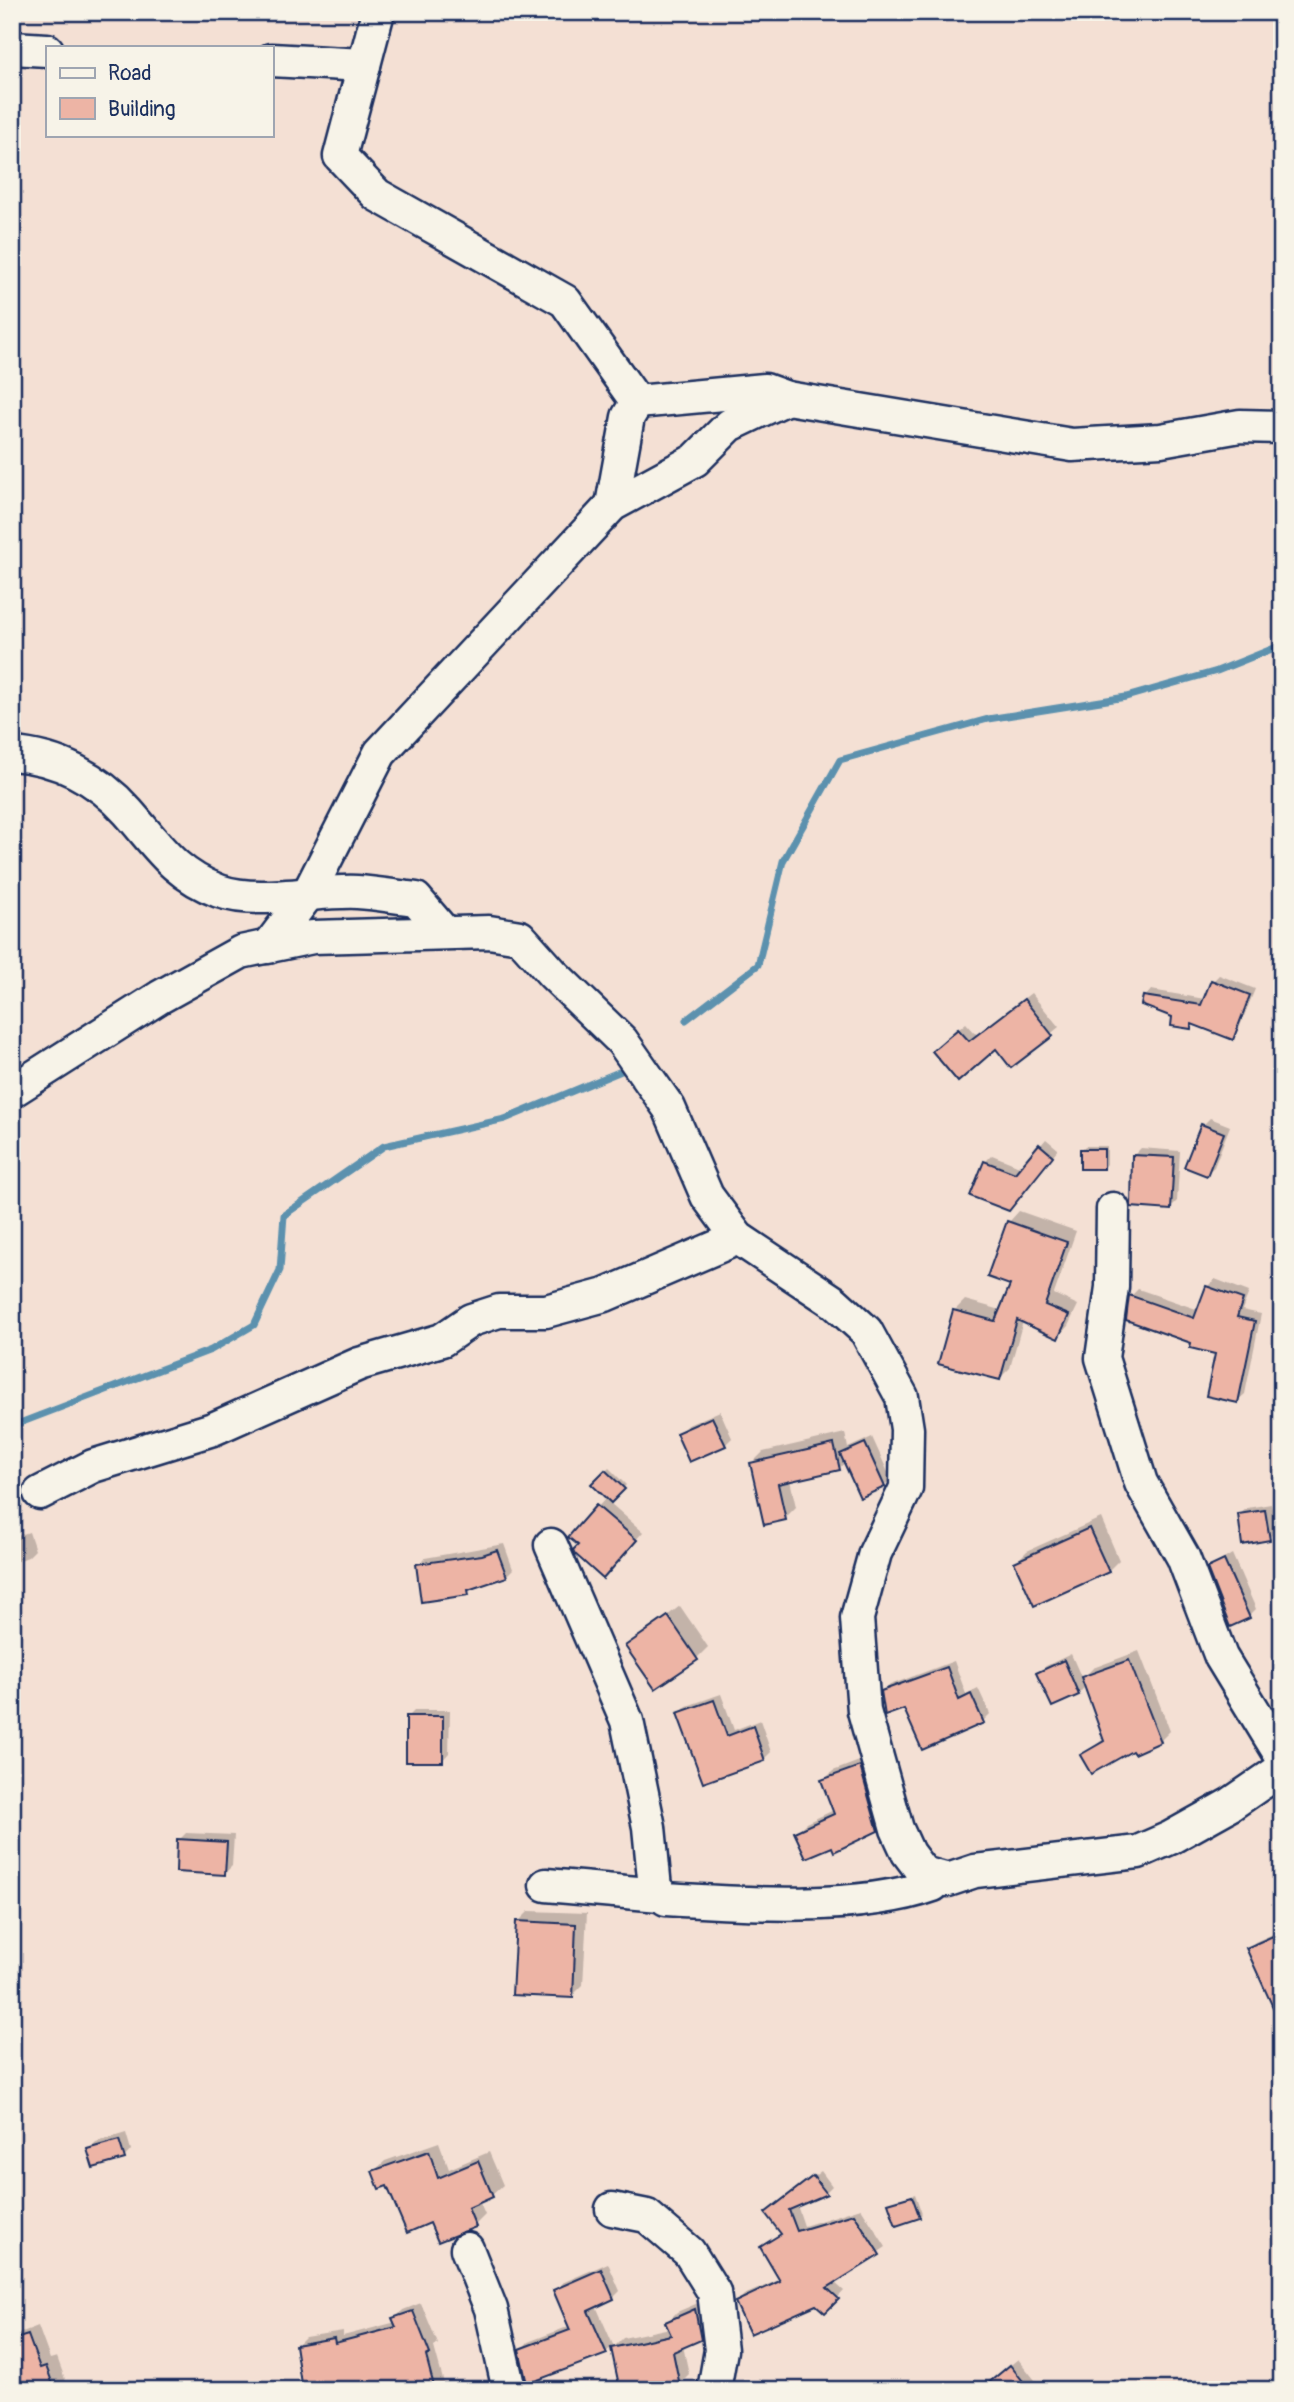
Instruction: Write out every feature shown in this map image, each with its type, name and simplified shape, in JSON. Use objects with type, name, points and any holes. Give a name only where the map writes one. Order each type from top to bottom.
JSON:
[{"type":"street","points":[[378,12],[340,156],[377,195],[565,301],[637,402]]},
{"type":"street","points":[[12,48],[46,50]]},
{"type":"street","points":[[273,60],[364,65]]},
{"type":"street","points":[[637,402],[765,390],[787,398],[1072,445],[1161,440],[1240,426],[1282,427]]},
{"type":"street","points":[[268,947],[307,894],[380,753],[612,505],[695,460],[730,425],[787,398]]},
{"type":"street","points":[[612,505],[628,417],[637,402]]},
{"type":"street","points":[[12,754],[39,756],[80,772],[127,811],[149,840],[181,872],[221,892],[261,895],[357,892],[416,899],[444,932]]},
{"type":"street","points":[[12,1091],[160,997],[241,952],[313,937],[444,932],[489,932],[520,937],[553,974],[622,1041],[669,1108],[707,1196],[738,1238],[834,1302],[866,1331],[902,1397],[907,1429],[906,1488],[875,1553],[857,1618],[864,1711],[897,1829],[908,1853],[923,1873],[948,1880],[975,1871],[1138,1852],[1170,1838],[1231,1804],[1282,1769]]},
{"type":"street","points":[[1113,1209],[1112,1287],[1102,1358],[1141,1483],[1182,1557],[1221,1657],[1282,1757]]},
{"type":"street","points":[[40,1493],[93,1466],[212,1429],[359,1364],[442,1340],[471,1320],[499,1311],[546,1311],[605,1295],[738,1238]]},
{"type":"street","points":[[551,1545],[627,1721],[640,1774],[655,1888],[660,1895],[666,1899],[735,1904],[880,1899],[933,1885],[932,1877]]},
{"type":"street","points":[[546,1885],[660,1895]]},
{"type":"street","points":[[612,2209],[647,2216],[689,2252],[714,2292],[721,2350],[714,2390]]},
{"type":"street","points":[[467,2249],[491,2309],[509,2390]]},
{"type":"building","points":[[1211,980],[1250,995],[1233,1040],[1192,1024],[1191,1029],[1171,1026],[1172,1017],[1141,1005],[1143,996],[1201,1005]]},
{"type":"building","points":[[1024,999],[1053,1036],[1011,1068],[996,1049],[958,1082],[932,1051],[958,1029],[969,1041]]},
{"type":"building","points":[[1201,1124],[1224,1133],[1207,1176],[1184,1167]]},
{"type":"building","points":[[1039,1144],[1053,1156],[1009,1211],[970,1196],[984,1161],[1015,1173]]},
{"type":"building","points":[[1080,1149],[1104,1149],[1104,1169],[1080,1169]]},
{"type":"building","points":[[1132,1155],[1174,1157],[1171,1210],[1131,1207]]},
{"type":"building","points":[[1007,1221],[1067,1242],[1045,1305],[1069,1315],[1058,1339],[1017,1320],[1000,1380],[938,1364],[953,1310],[995,1321],[1010,1285],[987,1277]]},
{"type":"building","points":[[1206,1286],[1243,1299],[1237,1317],[1255,1321],[1238,1403],[1206,1396],[1215,1354],[1190,1348],[1191,1343],[1126,1320],[1129,1295],[1194,1318]]},
{"type":"building","points":[[712,1417],[726,1446],[689,1462],[676,1433]]},
{"type":"building","points":[[865,1443],[885,1487],[860,1498],[840,1454]]},
{"type":"building","points":[[834,1444],[840,1470],[778,1484],[786,1520],[764,1525],[750,1463]]},
{"type":"building","points":[[605,1470],[625,1489],[611,1503],[591,1484]]},
{"type":"building","points":[[596,1505],[637,1540],[603,1579],[575,1554],[573,1550],[578,1545],[568,1537]]},
{"type":"building","points":[[1265,1510],[1270,1540],[1242,1545],[1238,1514]]},
{"type":"building","points":[[1089,1528],[1109,1572],[1034,1606],[1014,1562]]},
{"type":"building","points":[[497,1550],[507,1577],[468,1590],[469,1595],[421,1602],[416,1564],[482,1555]]},
{"type":"building","points":[[1224,1560],[1250,1618],[1230,1627],[1207,1568]]},
{"type":"building","points":[[668,1616],[698,1660],[655,1689],[625,1646]]},
{"type":"building","points":[[1064,1660],[1079,1695],[1052,1707],[1036,1673]]},
{"type":"building","points":[[1129,1660],[1161,1742],[1134,1754],[1132,1751],[1091,1774],[1080,1755],[1104,1741],[1081,1677]]},
{"type":"building","points":[[947,1667],[959,1700],[971,1694],[984,1723],[922,1750],[904,1709],[885,1716],[881,1691]]},
{"type":"building","points":[[714,1700],[727,1736],[753,1726],[765,1761],[703,1783],[677,1713]]},
{"type":"building","points":[[406,1716],[443,1716],[443,1762],[406,1762]]},
{"type":"building","points":[[860,1766],[878,1831],[834,1852],[832,1847],[806,1858],[794,1832],[834,1814],[821,1780]]},
{"type":"building","points":[[177,1839],[227,1842],[225,1875],[176,1872]]},
{"type":"building","points":[[516,1921],[576,1924],[573,1998],[512,1995]]},
{"type":"building","points":[[1282,1932],[1282,2027],[1246,1948]]},
{"type":"building","points":[[119,2140],[125,2159],[93,2168],[87,2149]]},
{"type":"building","points":[[429,2151],[438,2178],[478,2161],[493,2197],[468,2208],[476,2227],[438,2242],[430,2223],[407,2233],[387,2186],[379,2189],[372,2171]]},
{"type":"building","points":[[813,2176],[827,2194],[789,2210],[797,2231],[854,2214],[880,2255],[827,2288],[839,2299],[825,2313],[816,2305],[750,2334],[735,2302],[780,2281],[760,2247],[781,2234],[765,2213]]},
{"type":"building","points":[[912,2196],[920,2218],[896,2226],[888,2203]]},
{"type":"building","points":[[601,2269],[614,2299],[588,2311],[607,2354],[527,2384],[519,2349],[570,2330],[553,2290]]},
{"type":"building","points":[[695,2309],[701,2340],[673,2352],[680,2386],[660,2390],[620,2390],[611,2348],[671,2335],[665,2322]]},
{"type":"building","points":[[413,2311],[430,2354],[426,2356],[435,2390],[302,2390],[295,2345],[334,2338],[335,2343],[396,2327],[392,2318]]},
{"type":"building","points":[[28,2335],[40,2368],[46,2366],[55,2390],[12,2390],[12,2340]]},
{"type":"building","points":[[1010,2365],[1030,2390],[980,2390]]},
{"type":"waterway","points":[[686,1020],[758,965],[783,861],[840,760],[988,719],[1126,697],[1217,671],[1282,645]]},
{"type":"waterway","points":[[12,1426],[211,1350],[254,1325],[280,1270],[284,1215],[384,1146],[505,1119],[631,1067]]}]
